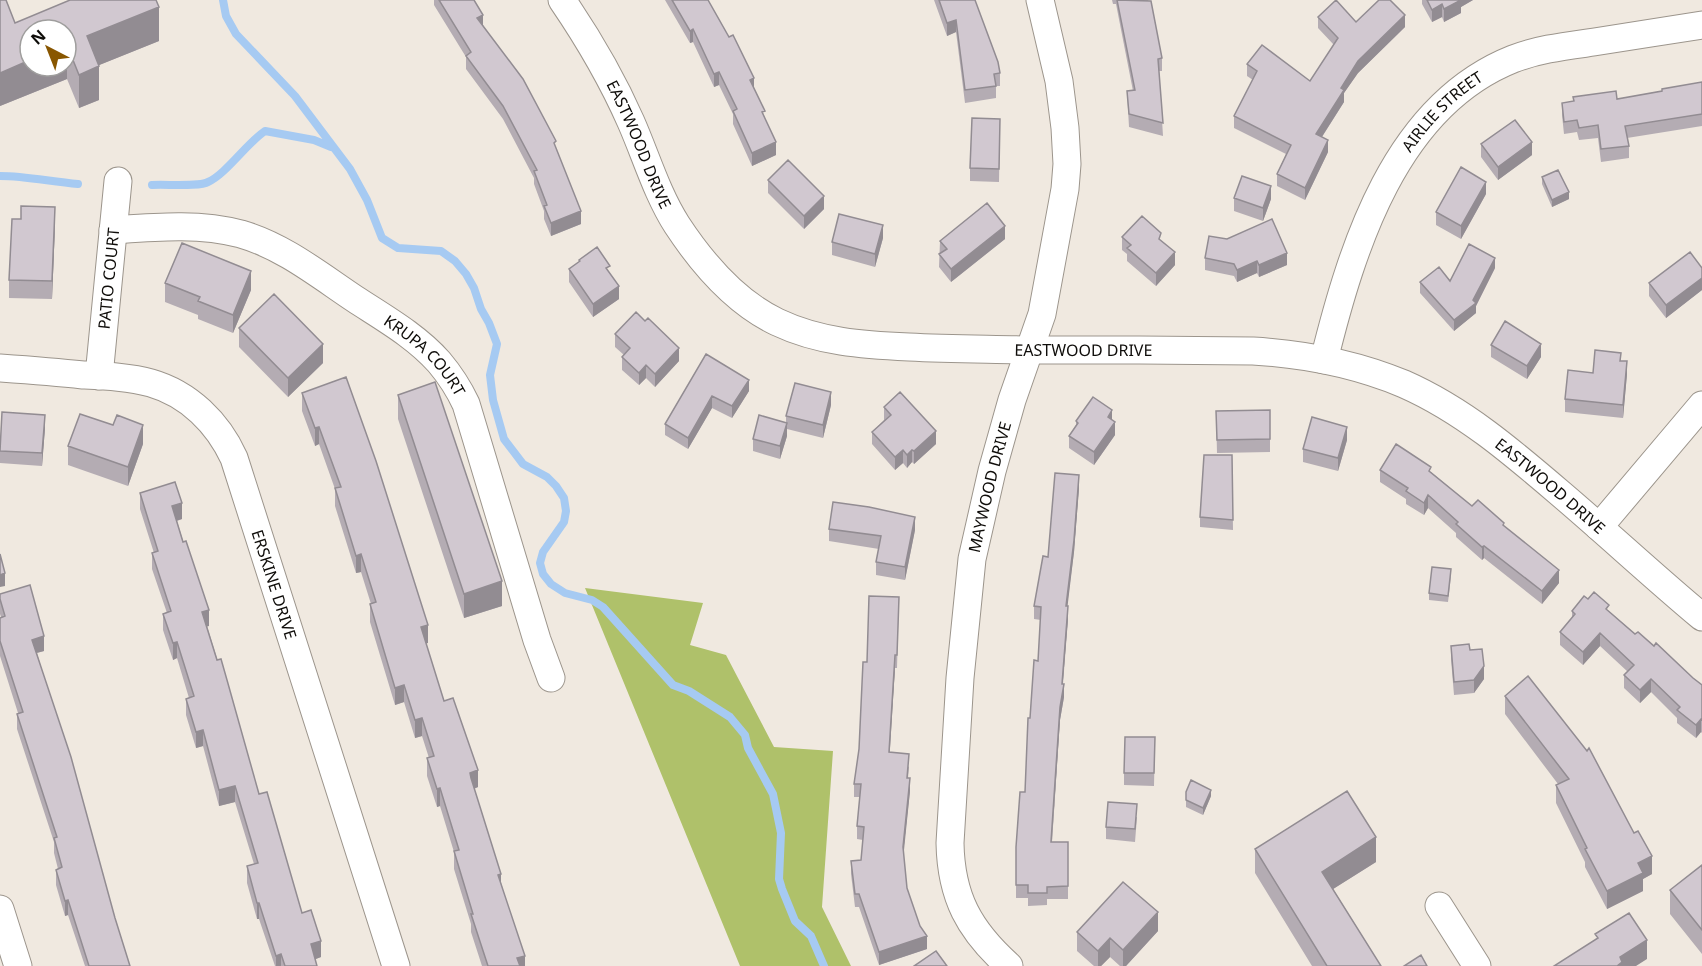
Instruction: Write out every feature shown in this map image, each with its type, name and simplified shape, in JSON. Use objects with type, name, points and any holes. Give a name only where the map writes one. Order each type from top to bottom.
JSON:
[{"type":"street","name":"EASTWOOD DRIVE","points":[[562,0],[595,51],[630,119],[676,224],[730,290],[776,322],[821,338],[855,345],[953,349],[1288,353],[1324,360],[1403,384],[1459,414],[1525,463],[1702,617]]},
{"type":"street","name":"MAYWOOD DRIVE","points":[[1009,966],[980,936],[959,899],[950,867],[950,843],[960,678],[972,559],[992,471],[1012,400],[1042,314],[1065,189],[1067,164],[1065,128],[1059,81],[1040,0]]},
{"type":"street","name":"AIRLIE STREET","points":[[1324,360],[1351,262],[1377,200],[1425,122],[1464,86],[1488,70],[1515,58],[1545,49],[1702,26]]},
{"type":"street","name":"PATIO COURT","points":[[99,376],[118,181]]},
{"type":"street","name":"KRUPA COURT","points":[[113,230],[184,227],[223,231],[263,242],[290,256],[415,339],[438,361],[457,385],[466,404],[537,640],[551,678]]},
{"type":"street","name":"ERSKINE DRIVE","points":[[0,368],[99,376],[151,383],[170,391],[201,410],[223,436],[238,469],[396,966]]},
{"type":"street","points":[[1599,526],[1702,405]]},
{"type":"street","points":[[1439,906],[1477,966]]},
{"type":"street","points":[[0,909],[18,966]]},
{"type":"green space","points":[[585,588],[703,603],[690,645],[726,655],[774,747],[833,751],[822,907],[851,966],[740,966]]},
{"type":"building","points":[[0,0],[6,0],[15,23],[18,22],[18,65],[0,73]]},
{"type":"building","points":[[70,0],[156,0],[159,7],[87,36],[99,66],[79,75],[78,18],[27,18]]},
{"type":"building","points":[[439,0],[474,0],[483,15],[477,18],[523,79],[556,141],[554,143],[581,211],[551,223],[534,171],[537,170],[503,106],[466,56],[471,52]]},
{"type":"building","points":[[672,0],[708,0],[729,37],[733,35],[754,78],[750,80],[765,111],[762,112],[776,142],[752,153],[733,111],[737,109],[719,72],[714,74],[693,29],[690,31]]},
{"type":"building","points":[[939,0],[975,0],[998,62],[1000,73],[994,74],[996,86],[965,90],[956,20],[947,23]]},
{"type":"building","points":[[1117,0],[1151,1],[1162,58],[1158,59],[1163,123],[1129,114],[1127,91],[1135,90]]},
{"type":"building","points":[[1336,0],[1356,22],[1379,0],[1390,0],[1405,15],[1358,61],[1341,88],[1344,90],[1316,134],[1328,140],[1305,188],[1277,174],[1291,145],[1234,116],[1257,71],[1247,64],[1262,45],[1310,81],[1338,38],[1318,17]]},
{"type":"building","points":[[1427,0],[1461,0],[1444,9],[1442,4],[1432,10]]},
{"type":"building","points":[[1702,82],[1702,114],[1625,126],[1629,146],[1601,149],[1598,125],[1579,128],[1577,120],[1564,122],[1562,103],[1574,101],[1573,97],[1616,91],[1617,99]]},
{"type":"building","points":[[972,118],[1000,119],[999,169],[970,168]]},
{"type":"building","points":[[1515,120],[1532,142],[1498,167],[1481,144]]},
{"type":"building","points":[[788,160],[824,196],[804,216],[768,180]]},
{"type":"building","points":[[1461,167],[1486,182],[1461,226],[1436,212]]},
{"type":"building","points":[[1558,170],[1569,192],[1552,200],[1542,177]]},
{"type":"building","points":[[1242,176],[1271,186],[1263,208],[1234,198]]},
{"type":"building","points":[[987,203],[1005,226],[951,269],[939,254],[947,249],[940,241]]},
{"type":"building","points":[[21,206],[55,207],[52,281],[9,280],[12,219],[21,219]]},
{"type":"building","points":[[839,214],[883,225],[875,254],[832,242]]},
{"type":"building","points":[[1142,216],[1161,233],[1159,239],[1175,252],[1156,273],[1127,248],[1131,245],[1122,237]]},
{"type":"building","points":[[1272,219],[1287,253],[1259,265],[1257,261],[1237,270],[1234,264],[1205,258],[1209,236],[1227,239]]},
{"type":"building","points":[[182,243],[251,271],[233,315],[198,301],[200,297],[165,283]]},
{"type":"building","points":[[1469,244],[1495,258],[1473,300],[1476,303],[1454,320],[1420,282],[1439,267],[1450,281]]},
{"type":"building","points":[[597,247],[610,266],[606,268],[619,286],[593,304],[569,269]]},
{"type":"building","points":[[1690,252],[1702,268],[1702,278],[1666,305],[1649,283]]},
{"type":"building","points":[[274,294],[323,344],[288,378],[239,328]]},
{"type":"building","points":[[636,312],[645,321],[648,318],[679,348],[655,374],[646,365],[639,373],[622,357],[630,348],[615,334]]},
{"type":"building","points":[[1505,321],[1541,344],[1527,366],[1491,345]]},
{"type":"building","points":[[1595,350],[1621,353],[1620,361],[1627,361],[1623,405],[1565,399],[1568,370],[1593,373]]},
{"type":"building","points":[[706,354],[749,380],[732,406],[712,396],[688,438],[665,424]]},
{"type":"building","points":[[346,377],[376,461],[428,625],[421,627],[444,701],[453,698],[478,770],[470,773],[471,778],[501,874],[498,875],[525,956],[517,958],[520,966],[488,966],[454,851],[459,850],[440,788],[437,789],[427,758],[434,756],[422,718],[415,720],[404,685],[395,688],[370,604],[376,602],[361,554],[356,556],[335,488],[341,487],[319,427],[315,428],[302,393]]},
{"type":"building","points":[[435,382],[502,581],[464,594],[398,395]]},
{"type":"building","points":[[795,383],[831,392],[823,425],[786,416]]},
{"type":"building","points":[[900,392],[936,431],[914,451],[912,450],[907,455],[903,450],[895,457],[872,432],[891,415],[884,407]]},
{"type":"building","points":[[1093,397],[1112,410],[1108,417],[1115,422],[1094,452],[1069,436],[1078,423],[1076,421]]},
{"type":"building","points":[[1270,410],[1270,439],[1217,440],[1216,411]]},
{"type":"building","points":[[2,412],[45,415],[42,453],[0,451]]},
{"type":"building","points":[[80,414],[113,425],[117,415],[143,425],[128,467],[68,446]]},
{"type":"building","points":[[759,415],[787,423],[780,446],[753,439]]},
{"type":"building","points":[[1312,417],[1347,427],[1338,458],[1303,449]]},
{"type":"building","points":[[1396,444],[1431,467],[1429,471],[1472,506],[1478,500],[1504,523],[1503,525],[1559,570],[1542,591],[1484,546],[1482,547],[1428,495],[1424,503],[1406,491],[1408,488],[1380,470]]},
{"type":"building","points":[[1204,455],[1232,455],[1233,520],[1200,517]]},
{"type":"building","points":[[1055,473],[1079,475],[1066,606],[1068,606],[1062,684],[1064,684],[1060,707],[1051,842],[1068,842],[1068,886],[1047,887],[1047,893],[1028,893],[1028,885],[1016,885],[1016,847],[1020,792],[1025,792],[1028,718],[1030,718],[1034,660],[1038,661],[1041,607],[1034,606],[1043,556],[1048,557]]},
{"type":"building","points":[[175,482],[182,503],[172,506],[209,610],[202,612],[217,660],[221,659],[259,794],[267,792],[302,913],[311,910],[321,941],[311,944],[317,966],[285,966],[281,954],[276,956],[259,903],[257,903],[247,866],[258,863],[235,786],[219,790],[203,730],[196,732],[186,699],[194,696],[177,642],[173,643],[163,614],[171,611],[152,553],[158,551],[140,493]]},
{"type":"building","points":[[833,502],[915,517],[905,567],[876,562],[881,536],[829,529]]},
{"type":"building","points":[[0,554],[5,573],[0,575]]},
{"type":"building","points":[[1432,567],[1451,569],[1448,596],[1429,593]]},
{"type":"building","points":[[30,585],[44,636],[32,640],[71,757],[130,966],[89,966],[56,870],[62,867],[54,838],[57,837],[17,714],[23,712],[0,641],[0,618],[5,616],[0,594]]},
{"type":"building","points":[[1594,592],[1609,605],[1606,609],[1635,634],[1638,632],[1654,646],[1656,643],[1702,685],[1702,720],[1696,725],[1677,710],[1680,707],[1651,679],[1640,690],[1624,675],[1634,665],[1600,633],[1583,652],[1560,632],[1575,614],[1572,611],[1584,596],[1588,599]]},
{"type":"building","points":[[869,596],[899,597],[889,752],[909,754],[907,778],[910,778],[903,847],[907,888],[920,926],[927,936],[879,952],[859,894],[855,894],[851,861],[861,860],[864,827],[857,826],[861,784],[854,784],[859,749],[863,662],[867,662]]},
{"type":"building","points":[[1469,644],[1470,650],[1482,649],[1484,666],[1474,680],[1454,682],[1451,646]]},
{"type":"building","points":[[1528,676],[1587,751],[1589,748],[1634,833],[1638,831],[1652,856],[1638,863],[1643,873],[1607,891],[1556,785],[1569,779],[1505,696]]},
{"type":"building","points":[[1125,737],[1155,737],[1154,773],[1124,773]]},
{"type":"building","points":[[1191,780],[1211,790],[1203,808],[1186,800],[1186,792]]},
{"type":"building","points":[[1347,791],[1376,837],[1322,872],[1381,966],[1327,966],[1255,849]]},
{"type":"building","points":[[1108,802],[1137,804],[1135,829],[1106,827]]},
{"type":"building","points":[[1702,865],[1702,930],[1670,890]]},
{"type":"building","points":[[1123,882],[1158,912],[1123,950],[1110,938],[1098,951],[1077,932]]},
{"type":"building","points":[[1629,913],[1647,940],[1620,957],[1622,962],[1617,966],[1554,966],[1598,938],[1595,934]]},
{"type":"building","points":[[936,951],[947,966],[914,966]]},
{"type":"building","points":[[1421,955],[1427,966],[1404,966]]},
{"type":"waterway","points":[[223,0],[226,16],[236,34],[295,96],[350,169],[367,200],[382,238],[398,248],[441,251],[455,261],[466,274],[497,344],[490,375],[493,400],[504,439],[523,464],[547,477],[564,498],[566,511],[564,522],[543,552],[540,563],[543,574],[551,584],[565,593],[592,600],[603,607],[673,685],[689,691],[730,717],[745,735],[748,748],[773,794],[781,833],[779,879],[782,889],[795,921],[811,936],[824,966]]},
{"type":"waterway","points":[[152,185],[204,184],[222,172],[265,131],[314,140],[331,147]]},
{"type":"waterway","points":[[0,176],[78,184]]}]
